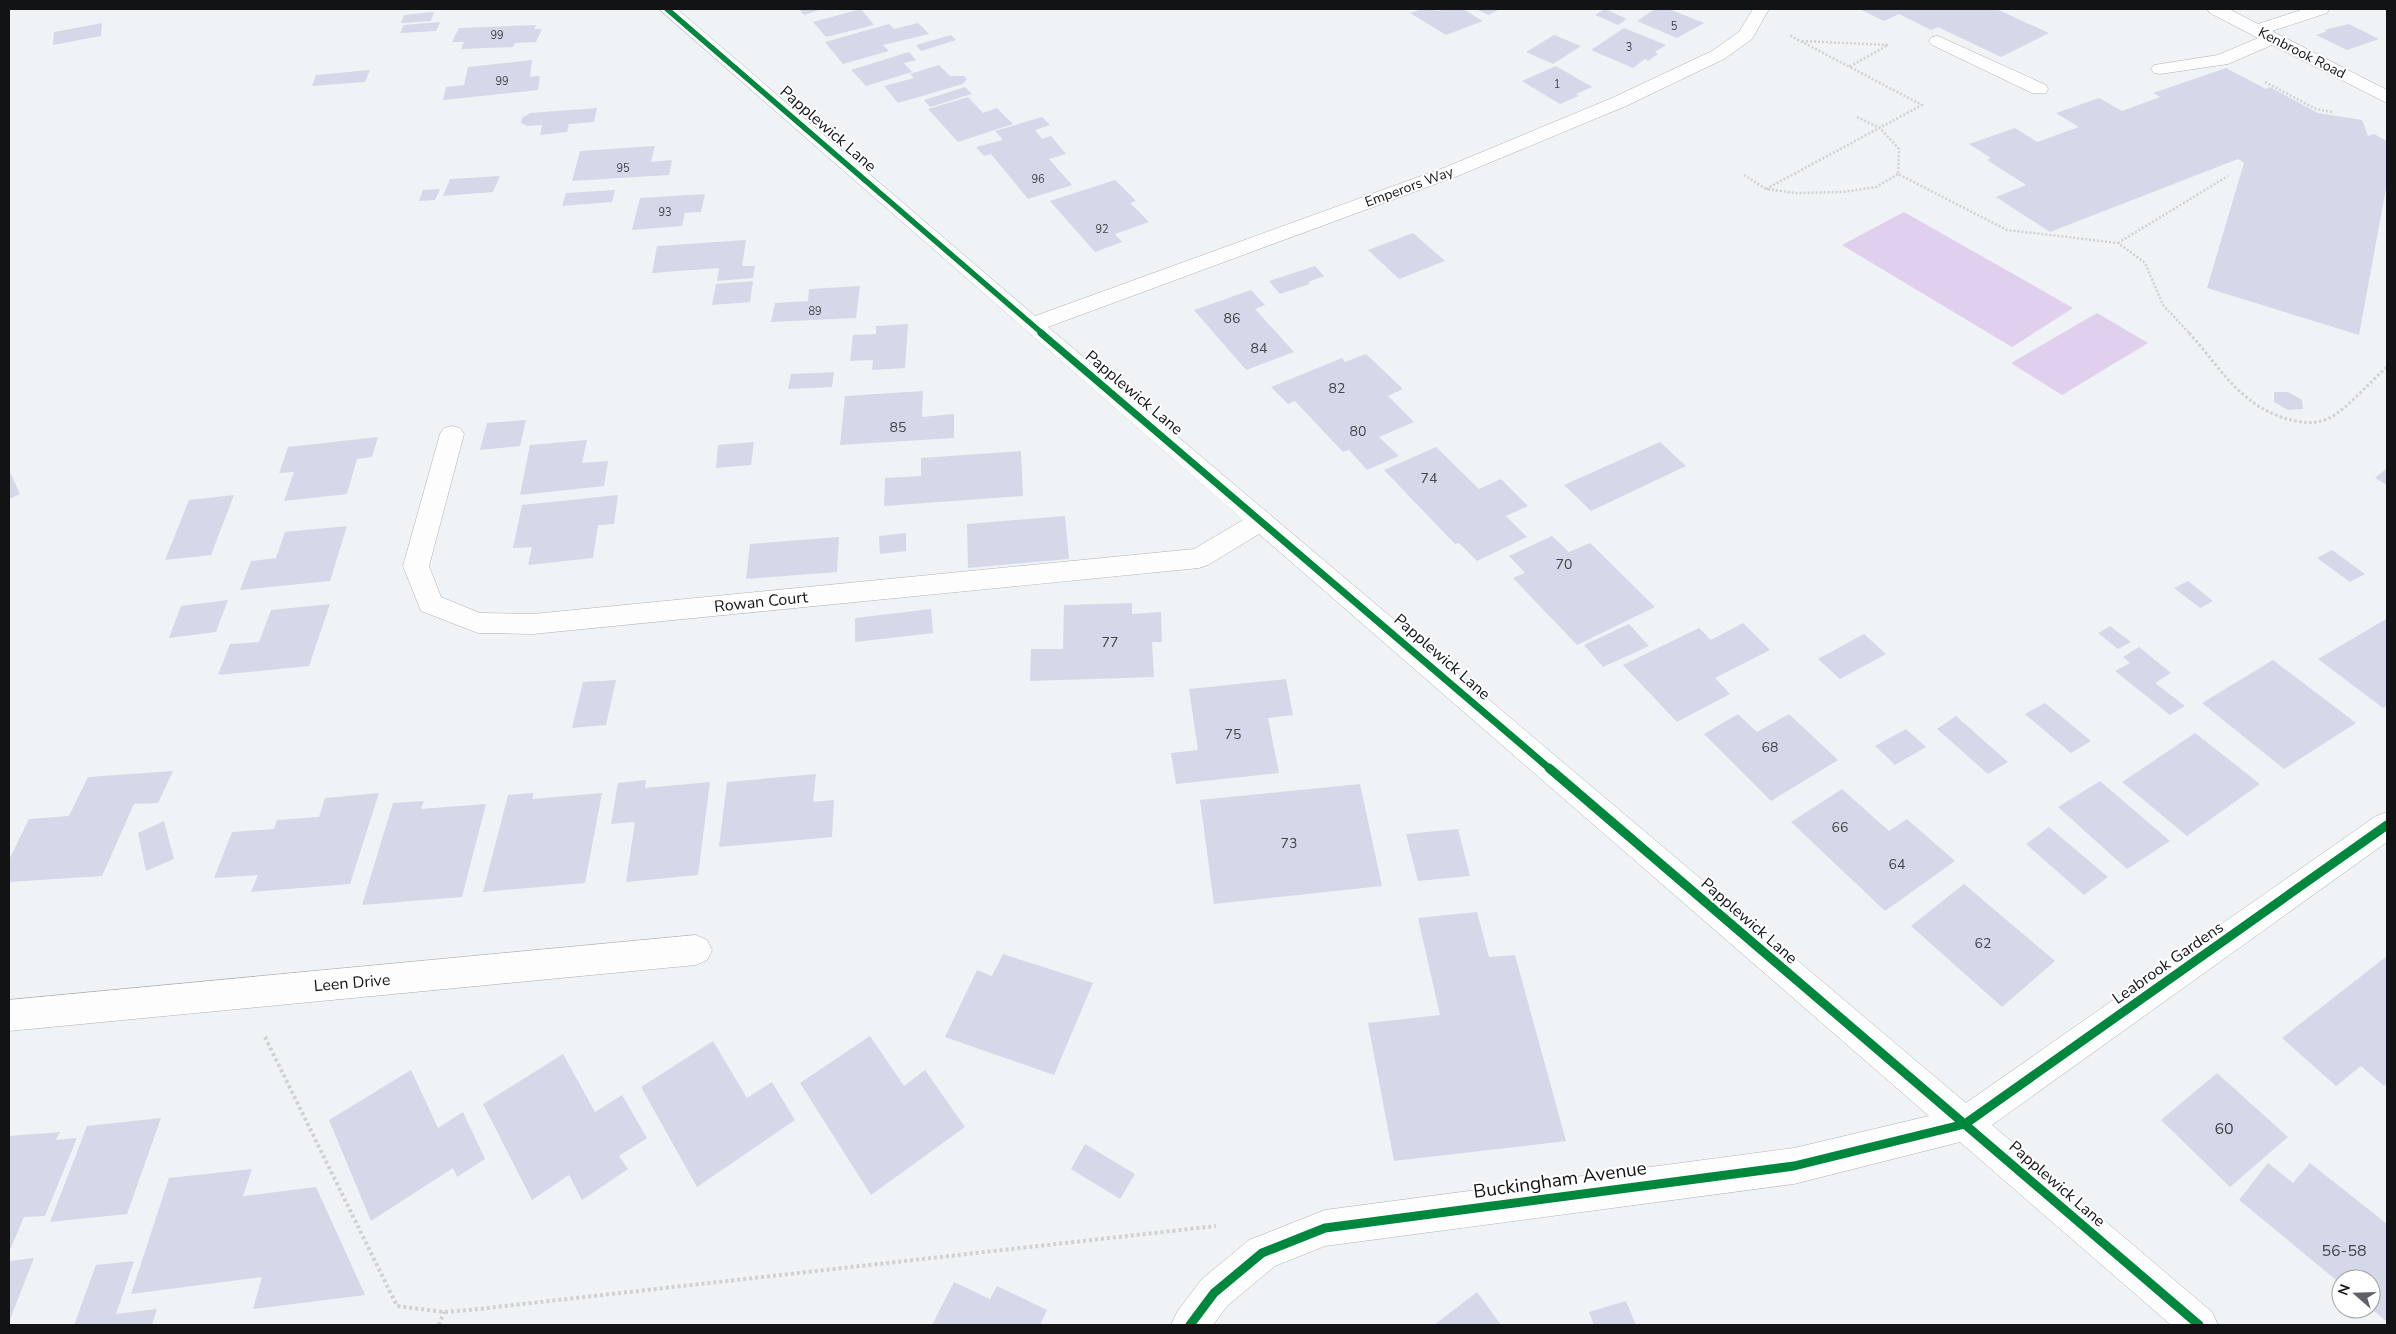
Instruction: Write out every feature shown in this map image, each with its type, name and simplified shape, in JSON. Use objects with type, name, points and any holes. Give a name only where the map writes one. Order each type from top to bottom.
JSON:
[{"type":"street","name":"Papplewick Lane","points":[[667,9],[1032,325],[1262,520],[2199,1325]]},
{"type":"street","name":"Emperors Way","points":[[1032,325],[1453,171],[1619,102],[1718,56],[1746,35],[1761,9]]},
{"type":"street","name":"Kenbrook Road","points":[[2216,9],[2387,97]]},
{"type":"street","points":[[2160,69],[2222,60],[2264,34],[2321,9]]},
{"type":"street","points":[[1938,41],[2039,89]]},
{"type":"street","name":"Rowan Court","points":[[452,434],[416,566],[430,604],[478,623],[533,624],[1200,558],[1262,520]]},
{"type":"street","name":"Leabrook Gardens","points":[[1965,1124],[2387,825]]},
{"type":"street","name":"Leen Drive","points":[[9,1016],[696,950]]},
{"type":"street","name":"Buckingham Avenue","points":[[1190,1325],[1214,1293],[1262,1253],[1325,1228],[1794,1166],[1965,1124]]},
{"type":"path","points":[[1795,39],[1888,45],[1848,68]]},
{"type":"path","points":[[1766,189],[1922,105],[1848,68],[1799,40]]},
{"type":"path","points":[[1857,117],[1880,128],[1899,148],[1898,174]]},
{"type":"path","points":[[1744,175],[1766,189],[1796,193],[1843,192],[1876,187],[1898,174]]},
{"type":"path","points":[[1898,174],[2007,230],[2118,243],[2145,263],[2163,305],[2197,342],[2221,374],[2255,405],[2282,418],[2313,424],[2335,415],[2387,367]]},
{"type":"path","points":[[2118,243],[2228,176]]},
{"type":"path","points":[[244,994],[397,1306],[444,1312],[1224,1225],[1262,1253]]},
{"type":"path","points":[[439,1325],[444,1312]]},
{"type":"shaded area","points":[[1904,212],[2073,308],[2012,347],[1842,245]]},
{"type":"shaded area","points":[[2097,313],[2148,343],[2062,395],[2011,363]]},
{"type":"building","points":[[799,9],[823,9],[804,15]]},
{"type":"building","points":[[861,9],[874,25],[826,37],[813,22]]},
{"type":"building","points":[[1422,9],[1438,11],[1444,9],[1463,9],[1483,21],[1446,35],[1410,13]]},
{"type":"building","points":[[1475,9],[1500,9],[1489,15]]},
{"type":"building","points":[[1605,9],[1627,19],[1618,25],[1595,15]]},
{"type":"building","points":[[1655,9],[1669,9],[1704,23],[1677,38],[1637,21]]},
{"type":"building","points":[[1859,9],[1996,9],[2049,33],[2001,57],[1938,27],[1931,30],[1899,14],[1884,21]]},
{"type":"building","points":[[434,12],[431,21],[401,23],[404,15]]},
{"type":"building","points":[[440,22],[436,31],[400,33],[404,25]]},
{"type":"building","points":[[102,23],[101,36],[53,45],[54,32]]},
{"type":"building","points":[[918,23],[929,34],[883,45],[889,51],[843,64],[825,42],[889,24],[894,29]]},
{"type":"building","points":[[2349,24],[2379,39],[2347,50],[2316,35],[2327,31],[2324,30]]},
{"type":"building","points":[[536,25],[534,29],[542,29],[536,42],[515,43],[513,47],[461,49],[464,42],[452,42],[459,28]]},
{"type":"building","points":[[1624,28],[1666,45],[1655,52],[1658,54],[1648,61],[1645,59],[1633,68],[1591,50]]},
{"type":"building","points":[[951,35],[956,40],[921,51],[916,45]]},
{"type":"building","points":[[1554,35],[1581,46],[1553,64],[1526,52]]},
{"type":"building","points":[[909,52],[916,60],[904,63],[912,72],[866,86],[851,70]]},
{"type":"building","points":[[532,60],[530,77],[540,76],[538,90],[443,100],[446,87],[464,85],[468,67]]},
{"type":"building","points":[[939,65],[950,76],[964,76],[967,79],[963,84],[898,103],[884,86],[914,78],[910,74]]},
{"type":"building","points":[[1556,66],[1592,87],[1576,94],[1579,96],[1560,104],[1522,81]]},
{"type":"building","points":[[2226,68],[2266,89],[2270,87],[2318,113],[2362,120],[2368,136],[2374,134],[2387,141],[2387,183],[2359,335],[2207,288],[2244,163],[2238,159],[2050,232],[1996,197],[2026,185],[1987,160],[1991,158],[1969,144],[2015,128],[2037,142],[2079,127],[2056,113],[2099,98],[2122,111],[2160,97],[2153,93]]},
{"type":"building","points":[[370,70],[365,82],[312,86],[316,75]]},
{"type":"building","points":[[965,87],[972,94],[930,107],[924,100]]},
{"type":"building","points":[[968,97],[983,113],[997,108],[1013,124],[958,142],[928,109]]},
{"type":"building","points":[[597,108],[594,122],[569,124],[567,132],[540,135],[542,125],[527,126],[521,123],[522,118],[530,113]]},
{"type":"building","points":[[1042,117],[1050,125],[1035,130],[1042,139],[1051,136],[1066,154],[1049,159],[1072,185],[1028,199],[991,154],[984,156],[976,147],[1003,140],[995,131]]},
{"type":"building","points":[[655,146],[651,162],[672,160],[669,175],[572,181],[580,151]]},
{"type":"building","points":[[500,176],[493,192],[443,196],[450,179]]},
{"type":"building","points":[[1115,180],[1136,201],[1130,203],[1149,222],[1115,234],[1122,242],[1095,252],[1050,201]]},
{"type":"building","points":[[440,189],[435,200],[419,201],[423,190]]},
{"type":"building","points":[[615,190],[612,202],[562,206],[566,193]]},
{"type":"building","points":[[705,194],[701,212],[685,213],[682,226],[632,230],[640,198]]},
{"type":"building","points":[[1413,233],[1445,261],[1399,279],[1368,250]]},
{"type":"building","points":[[746,240],[742,266],[755,266],[753,278],[717,281],[719,268],[652,273],[657,246]]},
{"type":"building","points":[[1315,266],[1324,276],[1308,282],[1310,284],[1280,294],[1269,281]]},
{"type":"building","points":[[753,281],[750,302],[712,305],[716,284]]},
{"type":"building","points":[[860,286],[856,318],[771,322],[775,303],[808,301],[809,289]]},
{"type":"building","points":[[1251,290],[1265,305],[1255,309],[1294,352],[1246,370],[1194,310]]},
{"type":"building","points":[[908,324],[905,368],[872,370],[873,360],[850,361],[853,335],[876,334],[876,326]]},
{"type":"building","points":[[1366,354],[1403,389],[1388,396],[1414,422],[1379,437],[1399,456],[1367,470],[1349,450],[1343,452],[1295,401],[1288,404],[1271,387],[1342,358],[1345,362]]},
{"type":"building","points":[[834,372],[832,387],[788,389],[791,374]]},
{"type":"building","points":[[923,391],[922,417],[954,414],[954,438],[840,445],[845,396]]},
{"type":"building","points":[[2274,392],[2288,392],[2302,400],[2303,409],[2288,410],[2274,402]]},
{"type":"building","points":[[526,420],[520,446],[480,450],[487,423]]},
{"type":"building","points":[[378,437],[372,457],[357,459],[347,494],[284,501],[294,472],[279,473],[288,447]]},
{"type":"building","points":[[587,440],[582,463],[608,461],[604,486],[520,495],[530,445]]},
{"type":"building","points":[[754,442],[751,465],[716,468],[718,445]]},
{"type":"building","points":[[1660,442],[1686,466],[1591,511],[1564,485]]},
{"type":"building","points":[[1436,447],[1479,489],[1501,479],[1528,506],[1506,516],[1527,537],[1477,561],[1459,543],[1455,544],[1384,470]]},
{"type":"building","points":[[1021,451],[1023,496],[884,506],[885,478],[921,476],[921,458]]},
{"type":"building","points":[[2387,468],[2387,485],[2375,478]]},
{"type":"building","points":[[9,470],[20,494],[9,499]]},
{"type":"building","points":[[234,495],[211,555],[165,560],[189,500]]},
{"type":"building","points":[[618,495],[614,524],[598,525],[593,558],[528,565],[532,547],[513,548],[522,505]]},
{"type":"building","points":[[1065,516],[1069,559],[968,568],[967,524]]},
{"type":"building","points":[[347,526],[330,581],[240,590],[251,561],[276,558],[285,532]]},
{"type":"building","points":[[906,533],[906,551],[880,554],[879,536]]},
{"type":"building","points":[[1552,536],[1569,552],[1590,543],[1655,607],[1577,645],[1513,578],[1525,573],[1509,556]]},
{"type":"building","points":[[839,537],[837,572],[746,579],[750,544]]},
{"type":"building","points":[[2332,550],[2365,574],[2350,582],[2317,558]]},
{"type":"building","points":[[2188,581],[2213,601],[2200,608],[2174,588]]},
{"type":"building","points":[[228,600],[216,632],[169,638],[181,606]]},
{"type":"building","points":[[1132,603],[1132,614],[1161,612],[1162,642],[1152,642],[1154,677],[1030,681],[1031,649],[1063,649],[1064,605]]},
{"type":"building","points":[[330,604],[309,666],[218,675],[230,644],[259,642],[271,610]]},
{"type":"building","points":[[931,609],[933,633],[855,642],[855,618]]},
{"type":"building","points":[[2386,619],[2387,706],[2383,708],[2318,659]]},
{"type":"building","points":[[1743,623],[1770,650],[1715,678],[1730,694],[1677,722],[1623,665],[1699,628],[1711,640]]},
{"type":"building","points":[[1629,624],[1649,646],[1603,667],[1584,645]]},
{"type":"building","points":[[2110,626],[2131,642],[2118,649],[2098,633]]},
{"type":"building","points":[[1864,634],[1886,654],[1840,679],[1818,659]]},
{"type":"building","points":[[2139,647],[2171,673],[2155,683],[2185,706],[2170,715],[2115,671],[2130,663],[2123,657]]},
{"type":"building","points":[[2273,660],[2356,723],[2284,769],[2202,703]]},
{"type":"building","points":[[1286,679],[1293,715],[1268,718],[1279,773],[1176,784],[1171,753],[1198,750],[1189,689]]},
{"type":"building","points":[[616,680],[606,725],[572,728],[583,682]]},
{"type":"building","points":[[2045,703],[2091,741],[2071,753],[2025,714]]},
{"type":"building","points":[[1738,714],[1757,732],[1789,714],[1838,760],[1771,801],[1704,734]]},
{"type":"building","points":[[1956,716],[2008,762],[1988,774],[1937,729]]},
{"type":"building","points":[[1906,729],[1926,747],[1895,765],[1875,746]]},
{"type":"building","points":[[2195,733],[2260,784],[2187,836],[2122,782]]},
{"type":"building","points":[[173,771],[158,803],[134,804],[102,876],[9,882],[9,860],[29,819],[69,816],[88,777]]},
{"type":"building","points":[[816,774],[813,802],[834,800],[832,837],[719,847],[727,782]]},
{"type":"building","points":[[646,780],[645,788],[710,782],[698,875],[626,882],[635,822],[611,824],[618,783]]},
{"type":"building","points":[[2100,781],[2170,841],[2127,869],[2058,807]]},
{"type":"building","points":[[1360,784],[1382,886],[1214,904],[1200,800]]},
{"type":"building","points":[[1842,789],[1889,831],[1907,819],[1955,861],[1885,911],[1791,822]]},
{"type":"building","points":[[379,793],[350,884],[251,892],[258,875],[214,878],[232,832],[274,829],[277,820],[319,817],[325,798]]},
{"type":"building","points":[[534,793],[532,799],[602,793],[585,883],[483,892],[508,795]]},
{"type":"building","points":[[424,801],[421,809],[486,804],[462,897],[362,905],[393,803]]},
{"type":"building","points":[[164,821],[174,859],[146,871],[138,833]]},
{"type":"building","points":[[2049,827],[2108,877],[2084,895],[2026,844]]},
{"type":"building","points":[[1458,829],[1470,876],[1418,881],[1406,834]]},
{"type":"building","points":[[1964,884],[2055,961],[2002,1007],[1911,926]]},
{"type":"building","points":[[1477,912],[1489,957],[1515,955],[1566,1141],[1394,1161],[1368,1023],[1440,1015],[1418,918]]},
{"type":"building","points":[[1003,954],[1093,983],[1054,1075],[945,1037],[977,970],[992,976]]},
{"type":"building","points":[[2387,956],[2387,1083],[2384,1086],[2361,1066],[2336,1086],[2282,1038]]},
{"type":"building","points":[[870,1036],[904,1086],[925,1070],[965,1127],[871,1195],[800,1083]]},
{"type":"building","points":[[713,1041],[747,1098],[772,1082],[795,1120],[697,1187],[641,1087]]},
{"type":"building","points":[[563,1054],[595,1112],[622,1095],[647,1138],[619,1156],[628,1169],[582,1200],[569,1175],[532,1200],[483,1104]]},
{"type":"building","points":[[411,1070],[438,1128],[463,1112],[485,1159],[457,1177],[453,1168],[371,1221],[329,1120]]},
{"type":"building","points":[[2217,1073],[2288,1137],[2230,1187],[2161,1120]]},
{"type":"building","points":[[161,1118],[127,1214],[50,1222],[87,1126]]},
{"type":"building","points":[[60,1132],[56,1140],[77,1138],[45,1216],[24,1217],[9,1252],[9,1136]]},
{"type":"building","points":[[1085,1144],[1135,1174],[1120,1199],[1071,1169]]},
{"type":"building","points":[[2268,1163],[2293,1183],[2310,1163],[2387,1224],[2387,1322],[2381,1317],[2381,1269],[2331,1269],[2331,1276],[2239,1200]]},
{"type":"building","points":[[252,1169],[243,1196],[316,1187],[365,1295],[253,1309],[262,1277],[131,1294],[169,1178]]},
{"type":"building","points":[[34,1258],[9,1322],[9,1261]]},
{"type":"building","points":[[134,1261],[116,1314],[157,1309],[152,1325],[74,1325],[96,1265]]},
{"type":"building","points":[[954,1282],[990,1299],[997,1286],[1047,1310],[1040,1325],[932,1325]]},
{"type":"building","points":[[1477,1292],[1501,1325],[1434,1325]]},
{"type":"building","points":[[1626,1301],[1636,1325],[1594,1325],[1589,1312]]},
{"type":"cycle path","points":[[667,9],[1032,325],[2199,1325]]},
{"type":"cycle path","points":[[1190,1325],[1214,1293],[1262,1253],[1325,1228],[1794,1166],[1965,1124],[2387,825]]}]
